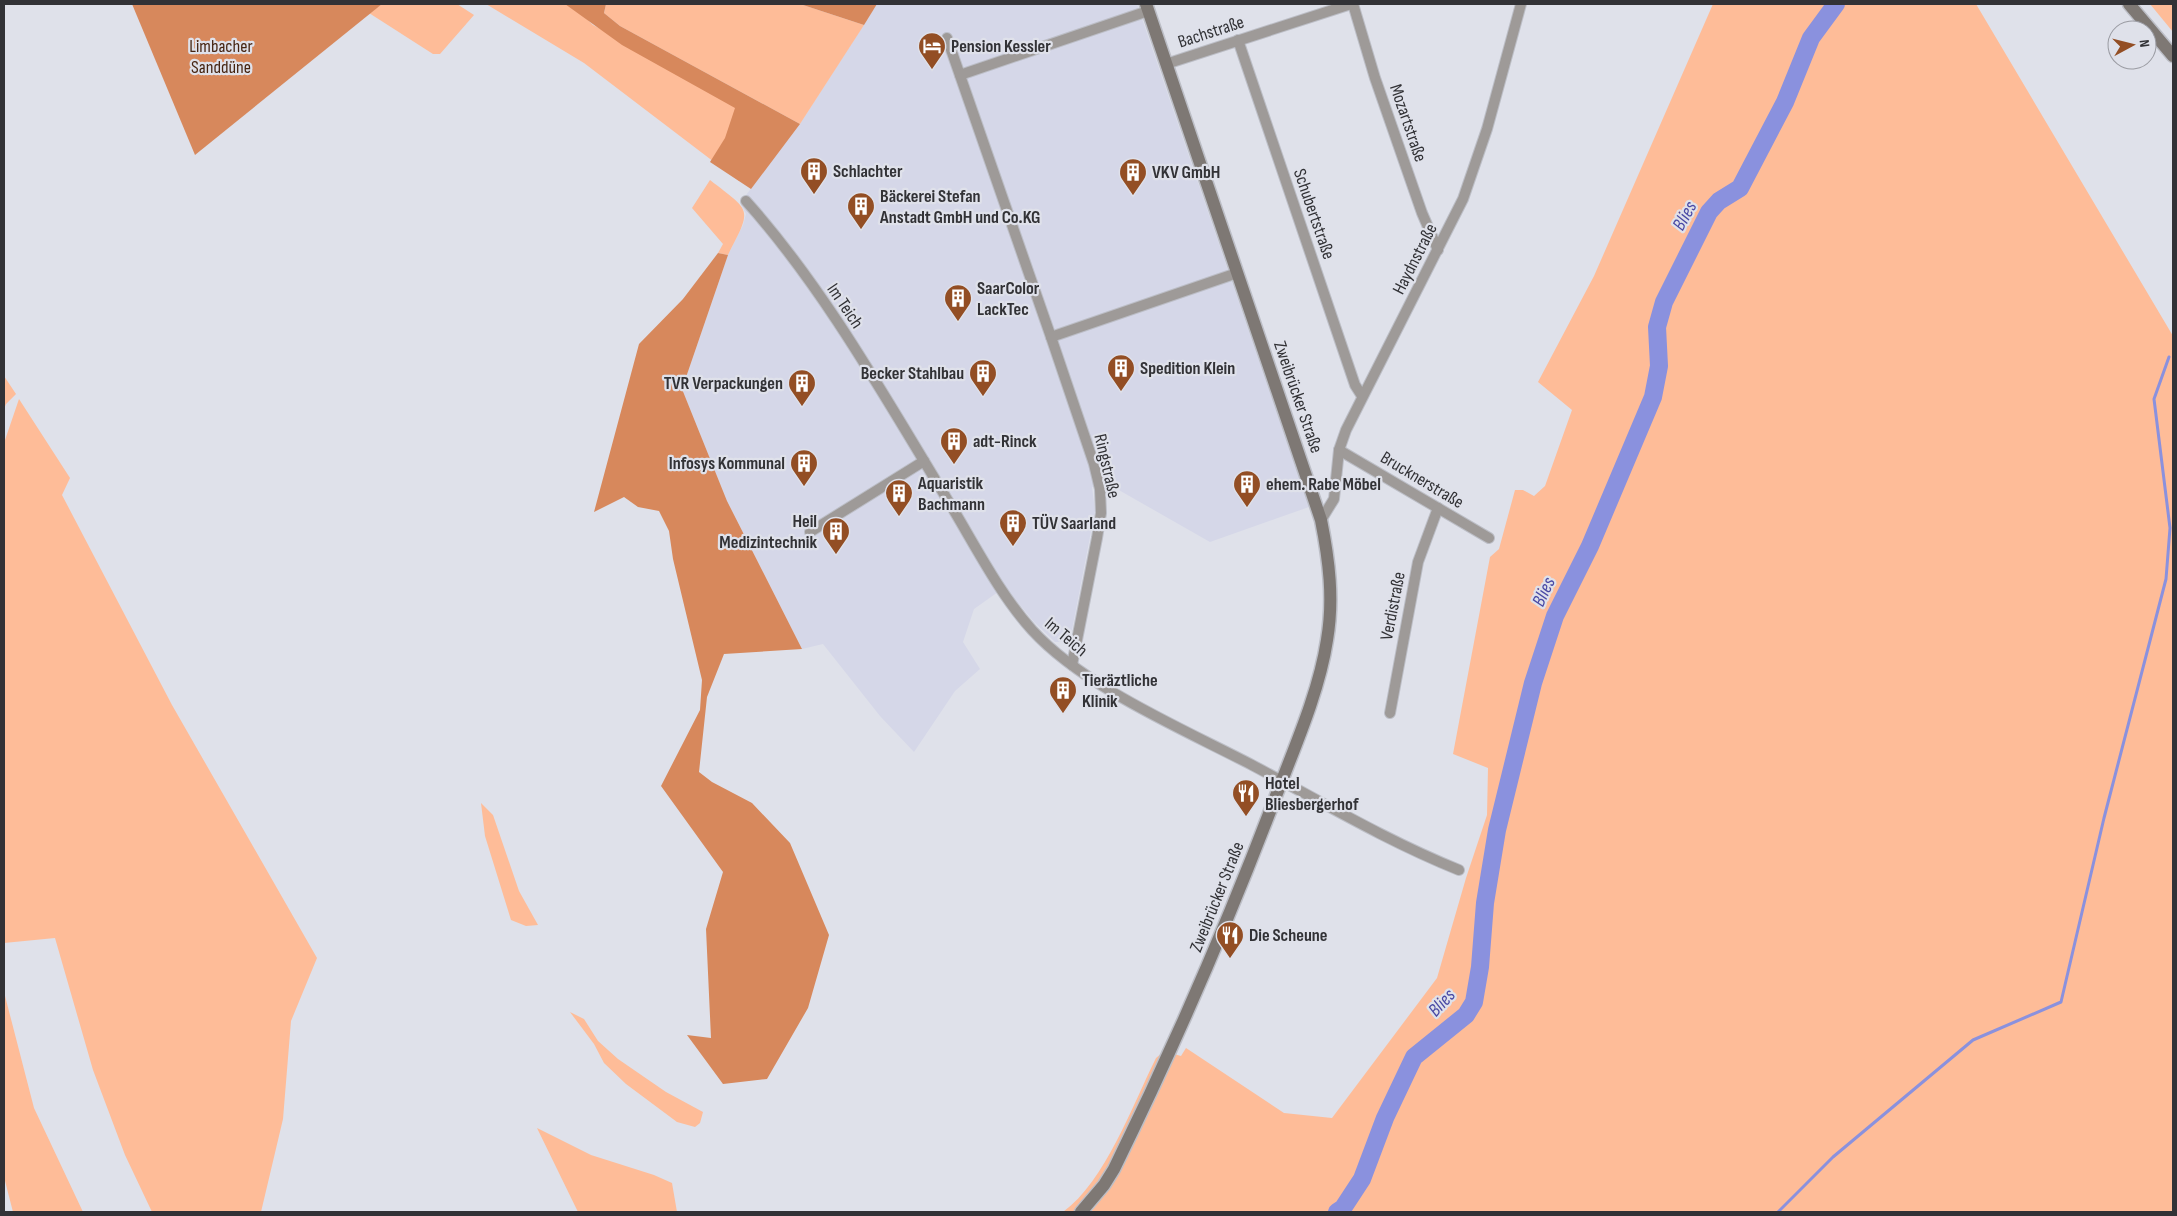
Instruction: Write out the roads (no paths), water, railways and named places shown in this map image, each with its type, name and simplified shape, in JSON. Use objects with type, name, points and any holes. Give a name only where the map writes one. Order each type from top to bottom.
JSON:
[{"type":"street","name":"Bachstraße","points":[[1166,64],[1352,4]]},
{"type":"street","name":"Mozartstraße","points":[[1352,4],[1378,87],[1422,212],[1438,250]]},
{"type":"street","name":"Haydnstraße","points":[[1321,520],[1334,499],[1339,450],[1362,396],[1438,250],[1473,175],[1522,4]]},
{"type":"street","points":[[2129,4],[2173,56]]},
{"type":"street","points":[[960,74],[1147,7]]},
{"type":"street","name":"Zweibrücker Straße","points":[[1081,1212],[1104,1185],[1114,1169],[1220,938],[1309,706],[1327,641],[1331,599],[1330,574],[1321,520],[1147,7]]},
{"type":"street","name":"Ringstraße","points":[[946,38],[1051,337],[1094,464],[1100,489],[1101,513],[1072,665]]},
{"type":"street","name":"Schubertstraße","points":[[1238,40],[1352,376],[1362,396]]},
{"type":"street","name":"Im Teich","points":[[746,201],[793,259],[818,295],[896,414],[1015,609],[1033,631],[1072,665],[1096,682],[1129,701],[1282,780],[1376,833],[1459,870]]},
{"type":"street","points":[[1051,337],[1237,274]]},
{"type":"street","name":"Brucknerstraße","points":[[1339,450],[1489,538]]},
{"type":"street","points":[[810,532],[924,461]]},
{"type":"street","name":"Verdistraße","points":[[1390,713],[1418,562],[1438,508]]},
{"type":"waterway","name":"Blies","points":[[1337,1212],[1343,1208],[1362,1179],[1385,1118],[1414,1057],[1466,1015],[1474,1002],[1480,967],[1485,903],[1497,830],[1533,683],[1555,616],[1590,546],[1653,397],[1659,366],[1657,327],[1664,302],[1709,212],[1719,201],[1740,188],[1785,102],[1811,38],[1836,4]]},
{"type":"waterway","points":[[1778,1212],[1833,1157],[1973,1040],[2061,1002],[2104,818],[2166,579],[2170,528],[2154,399],[2169,357]]},
{"type":"place","name":"Pension Kessler","points":[[932,70]]},
{"type":"place","name":"Schlachter","points":[[814,195]]},
{"type":"place","name":"VKV GmbH","points":[[1133,196]]},
{"type":"place","name":"Bäckerei Stefan Anstadt GmbH und Co.KG","points":[[861,230]]},
{"type":"place","name":"SaarColor LackTec","points":[[958,322]]},
{"type":"place","name":"Spedition Klein","points":[[1121,392]]},
{"type":"place","name":"Becker Stahlbau","points":[[983,397]]},
{"type":"place","name":"TVR Verpackungen","points":[[802,407]]},
{"type":"place","name":"adt-Rinck","points":[[954,465]]},
{"type":"place","name":"Infosys Kommunal","points":[[804,487]]},
{"type":"place","name":"ehem. Rabe Möbel","points":[[1247,508]]},
{"type":"place","name":"Aquaristik Bachmann","points":[[899,517]]},
{"type":"place","name":"TÜV Saarland","points":[[1013,547]]},
{"type":"place","name":"Heil Medizintechnik","points":[[836,555]]},
{"type":"place","name":"Tieräztliche Klinik","points":[[1063,714]]},
{"type":"place","name":"Hotel Bliesbergerhof","points":[[1246,817]]},
{"type":"place","name":"Die Scheune","points":[[1230,959]]},
{"type":"park label","name":"Limbacher Sanddüne","points":[[221,56]]}]
